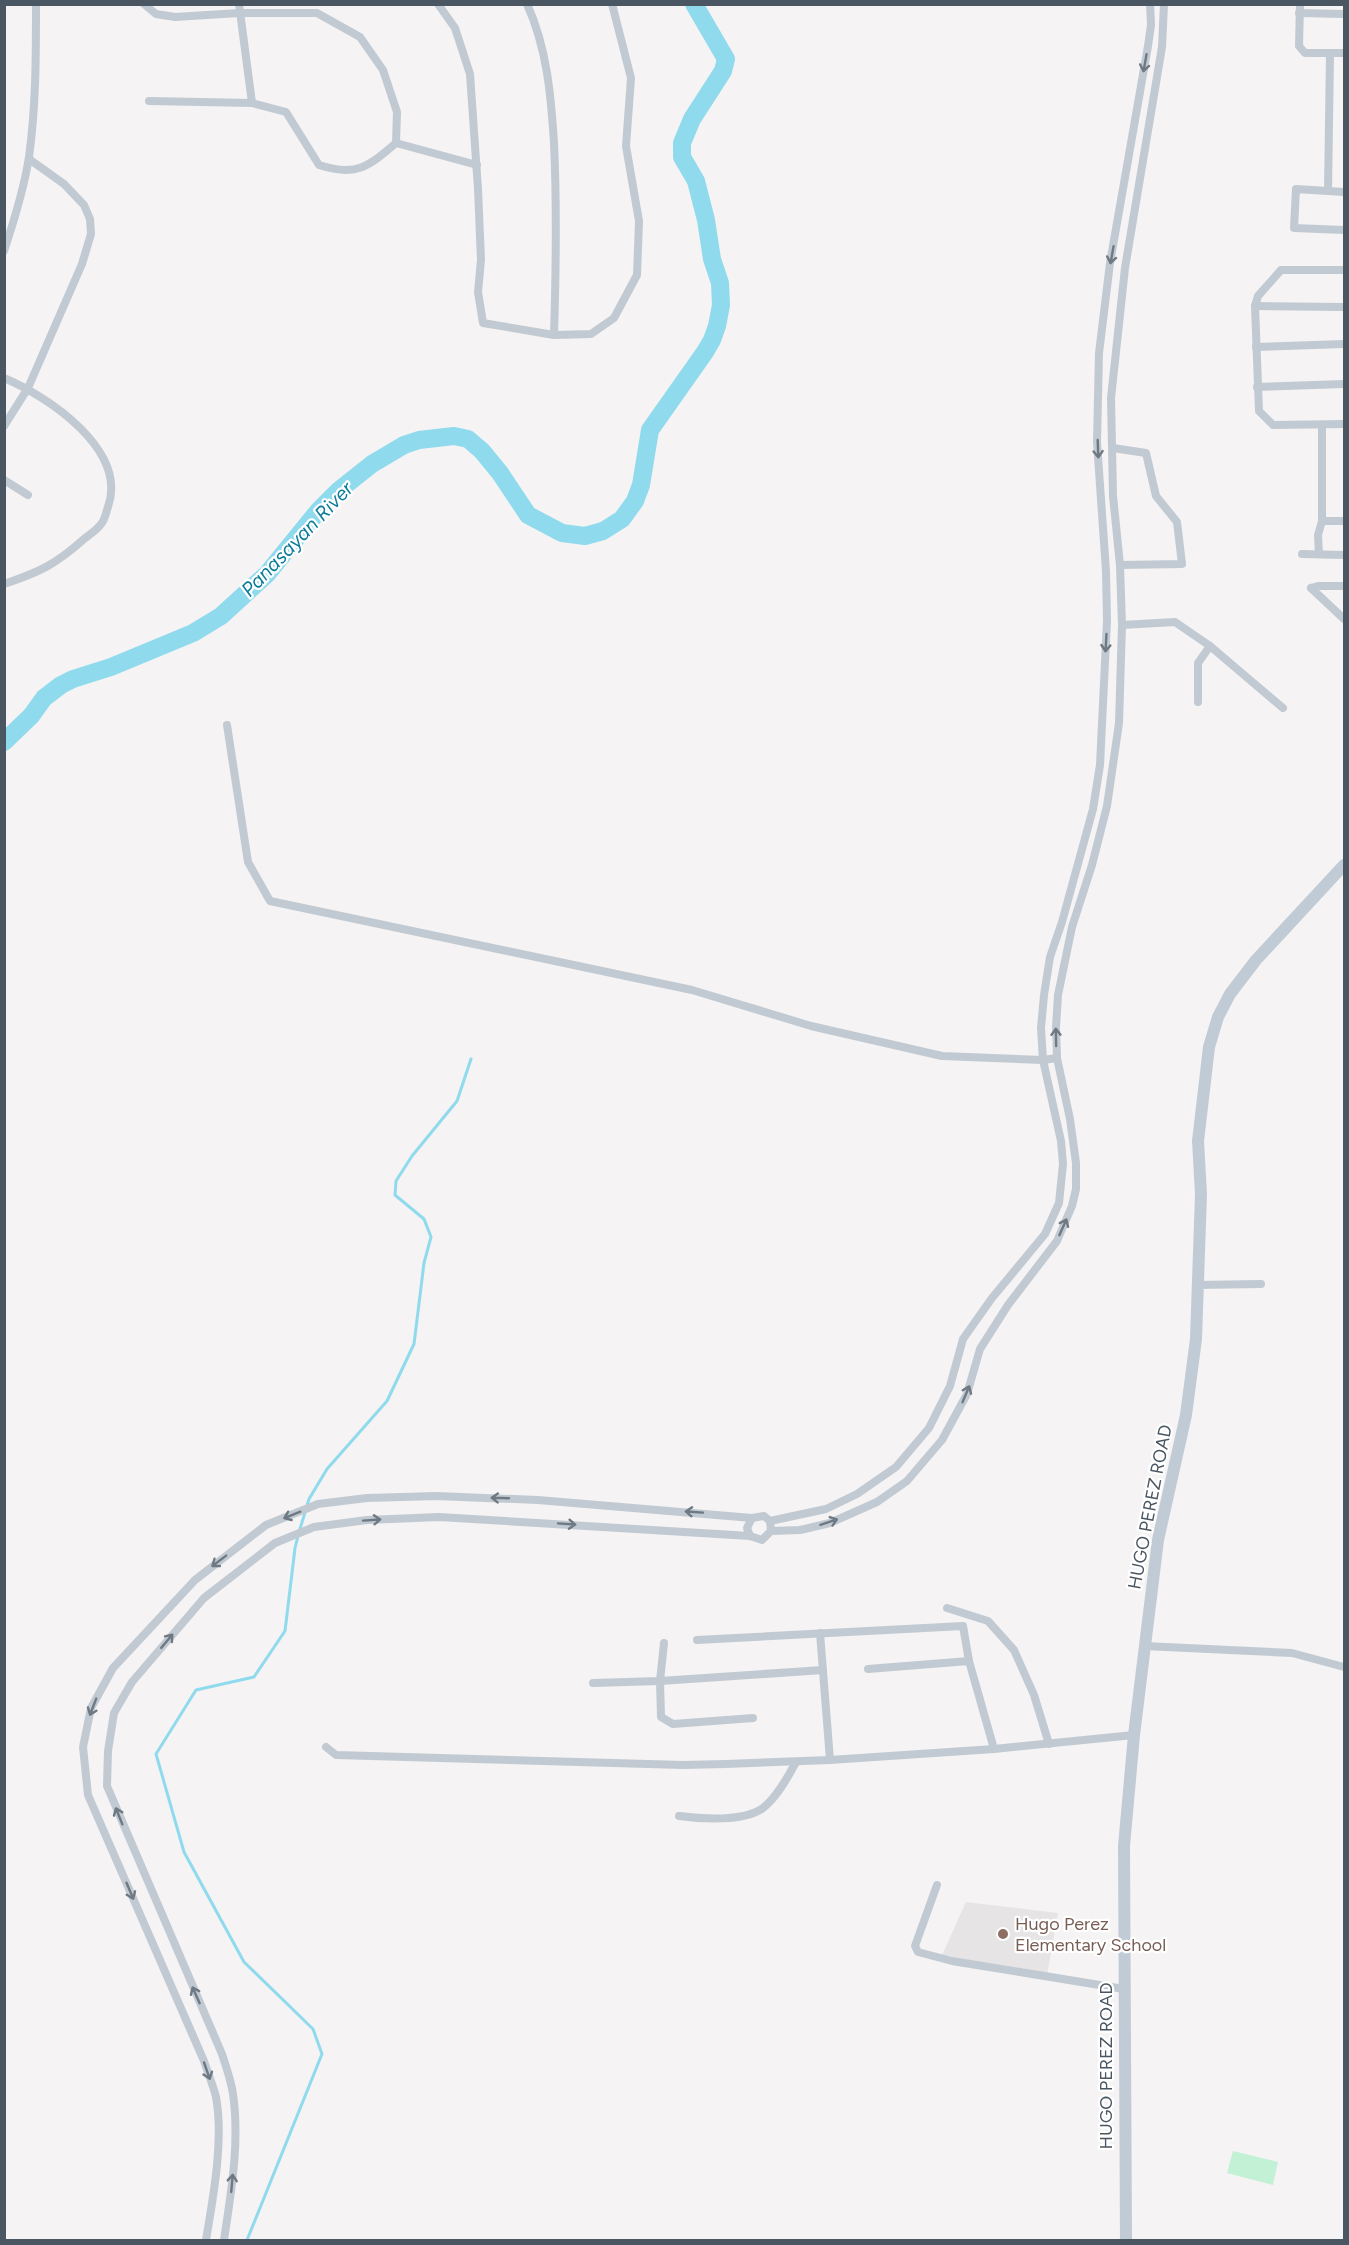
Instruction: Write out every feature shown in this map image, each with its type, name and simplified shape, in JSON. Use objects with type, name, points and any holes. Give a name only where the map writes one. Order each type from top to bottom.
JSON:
[{"type":"street","points":[[4,251],[29,159],[35,99],[36,4]]},
{"type":"street","points":[[144,4],[156,14],[175,17],[239,9],[317,9],[360,37],[383,70],[397,112],[396,143],[372,164],[340,172],[319,165],[286,112],[252,103],[149,101]]},
{"type":"street","points":[[438,4],[455,28],[470,74],[481,260],[478,292],[483,323],[554,335],[591,334],[614,318],[637,275],[639,221],[626,146],[631,78],[612,4]]},
{"type":"street","points":[[527,4],[533,18],[550,87],[557,205],[554,335]]},
{"type":"street","points":[[770,1521],[826,1509],[856,1494],[896,1467],[929,1428],[950,1386],[963,1339],[992,1298],[1045,1234],[1059,1203],[1063,1164],[1061,1141],[1043,1060],[1041,1028],[1050,957],[1090,819],[1100,765],[1107,621],[1097,442],[1099,353],[1110,263],[1151,26],[1150,4]]},
{"type":"street","points":[[224,2241],[232,2190],[235,2143],[233,2093],[222,2054],[107,1786],[108,1751],[114,1713],[132,1682],[204,1598],[275,1543],[314,1527],[367,1520],[439,1517],[750,1536],[762,1540],[771,1532],[800,1530],[830,1523],[877,1502],[907,1481],[942,1440],[967,1394],[980,1349],[1008,1305],[1057,1241],[1072,1206],[1076,1189],[1074,1139],[1057,1058],[1058,995],[1072,927],[1092,865],[1113,770],[1121,682],[1122,625],[1120,565],[1113,496],[1111,398],[1125,268],[1162,47],[1164,4]]},
{"type":"street","points":[[239,9],[252,103]]},
{"type":"street","points":[[1344,14],[1300,9],[1299,46],[1305,53],[1344,53]]},
{"type":"street","points":[[1328,191],[1330,54]]},
{"type":"street","points":[[396,143],[477,165]]},
{"type":"street","points":[[4,426],[28,388],[82,264],[91,234],[90,219],[84,205],[64,184],[29,159]]},
{"type":"street","points":[[1344,192],[1296,189],[1294,228],[1344,230]]},
{"type":"street","points":[[1344,270],[1281,270],[1258,296],[1255,306],[1259,411],[1273,425],[1344,424]]},
{"type":"street","points":[[1255,306],[1344,307]]},
{"type":"street","points":[[1256,347],[1344,344]]},
{"type":"street","points":[[4,378],[28,388],[86,433],[107,464],[112,495],[102,524],[58,562],[30,576],[4,584]]},
{"type":"street","points":[[1257,387],[1344,384]]},
{"type":"street","points":[[1319,554],[1318,535],[1322,521],[1322,424]]},
{"type":"street","points":[[1113,448],[1146,453],[1156,496],[1177,522],[1182,564],[1120,565]]},
{"type":"street","points":[[4,480],[28,495]]},
{"type":"street","points":[[1322,521],[1344,521]]},
{"type":"street","points":[[1302,554],[1344,555]]},
{"type":"street","points":[[1344,586],[1311,588],[1344,619]]},
{"type":"street","points":[[1122,625],[1175,621],[1209,646],[1283,708]]},
{"type":"street","points":[[1198,702],[1198,663],[1209,646]]},
{"type":"street","points":[[227,725],[248,862],[270,901],[692,990],[811,1026],[942,1056],[1043,1060],[1057,1058]]},
{"type":"street","name":"HUGO PEREZ ROAD","points":[[1125,2241],[1124,1846],[1134,1735],[1158,1540],[1186,1415],[1196,1339],[1201,1194],[1198,1141],[1209,1047],[1218,1017],[1230,994],[1256,960],[1344,865]]},
{"type":"street","points":[[1059,1203],[1072,1206]]},
{"type":"street","points":[[1197,1285],[1261,1284]]},
{"type":"street","points":[[207,2241],[218,2143],[216,2097],[204,2061],[88,1795],[83,1747],[91,1708],[113,1668],[195,1580],[266,1525],[318,1504],[366,1498],[448,1497],[538,1500],[752,1518],[764,1516],[770,1521],[771,1532]]},
{"type":"street","points":[[750,1536],[747,1528],[752,1518]]},
{"type":"street","points":[[947,1608],[988,1621],[1014,1650],[1034,1695],[1049,1744]]},
{"type":"street","points":[[698,1640],[963,1626],[969,1661],[993,1749]]},
{"type":"street","points":[[820,1633],[830,1760]]},
{"type":"street","points":[[664,1643],[660,1682],[661,1717],[672,1724],[753,1718]]},
{"type":"street","points":[[1144,1646],[1292,1653],[1344,1667]]},
{"type":"street","points":[[868,1669],[969,1661]]},
{"type":"street","points":[[593,1683],[660,1682],[823,1670]]},
{"type":"street","points":[[326,1747],[336,1755],[683,1765],[830,1760],[993,1749],[1134,1735]]},
{"type":"street","points":[[678,1816],[704,1819],[745,1816],[763,1808],[784,1783],[796,1762]]},
{"type":"street","points":[[937,1885],[915,1946],[918,1952],[952,1961],[1124,1989]]},
{"type":"shaded area","name":"Hugo Perez Elementary School","points":[[966,1902],[1058,1913],[1047,1975],[942,1955]]},
{"type":"green space","points":[[1233,2151],[1278,2162],[1273,2185],[1227,2173]]},
{"type":"waterway","name":"Panasayan River","points":[[4,742],[31,716],[44,698],[61,685],[193,633],[221,616],[267,574],[319,510],[338,491],[372,464],[404,445],[419,440],[454,436],[468,439],[482,451],[500,473],[528,515],[562,533],[585,536],[603,531],[622,519],[635,501],[641,485],[650,430],[712,340],[721,305],[720,283],[712,259],[706,220],[696,181],[682,157],[682,143],[692,119],[723,71],[726,59],[694,4]]},
{"type":"waterway","points":[[300,1529],[309,1499],[327,1469],[387,1401],[414,1344],[424,1263],[431,1237],[424,1219],[395,1195],[396,1181],[412,1156],[457,1101],[471,1059]]},
{"type":"waterway","points":[[247,2240],[322,2054],[313,2029],[244,1962],[184,1852],[156,1754],[196,1690],[254,1677],[285,1631],[298,1536]]},
{"type":"place","name":"Hugo Perez Elementary School","points":[[1003,1934]]}]
